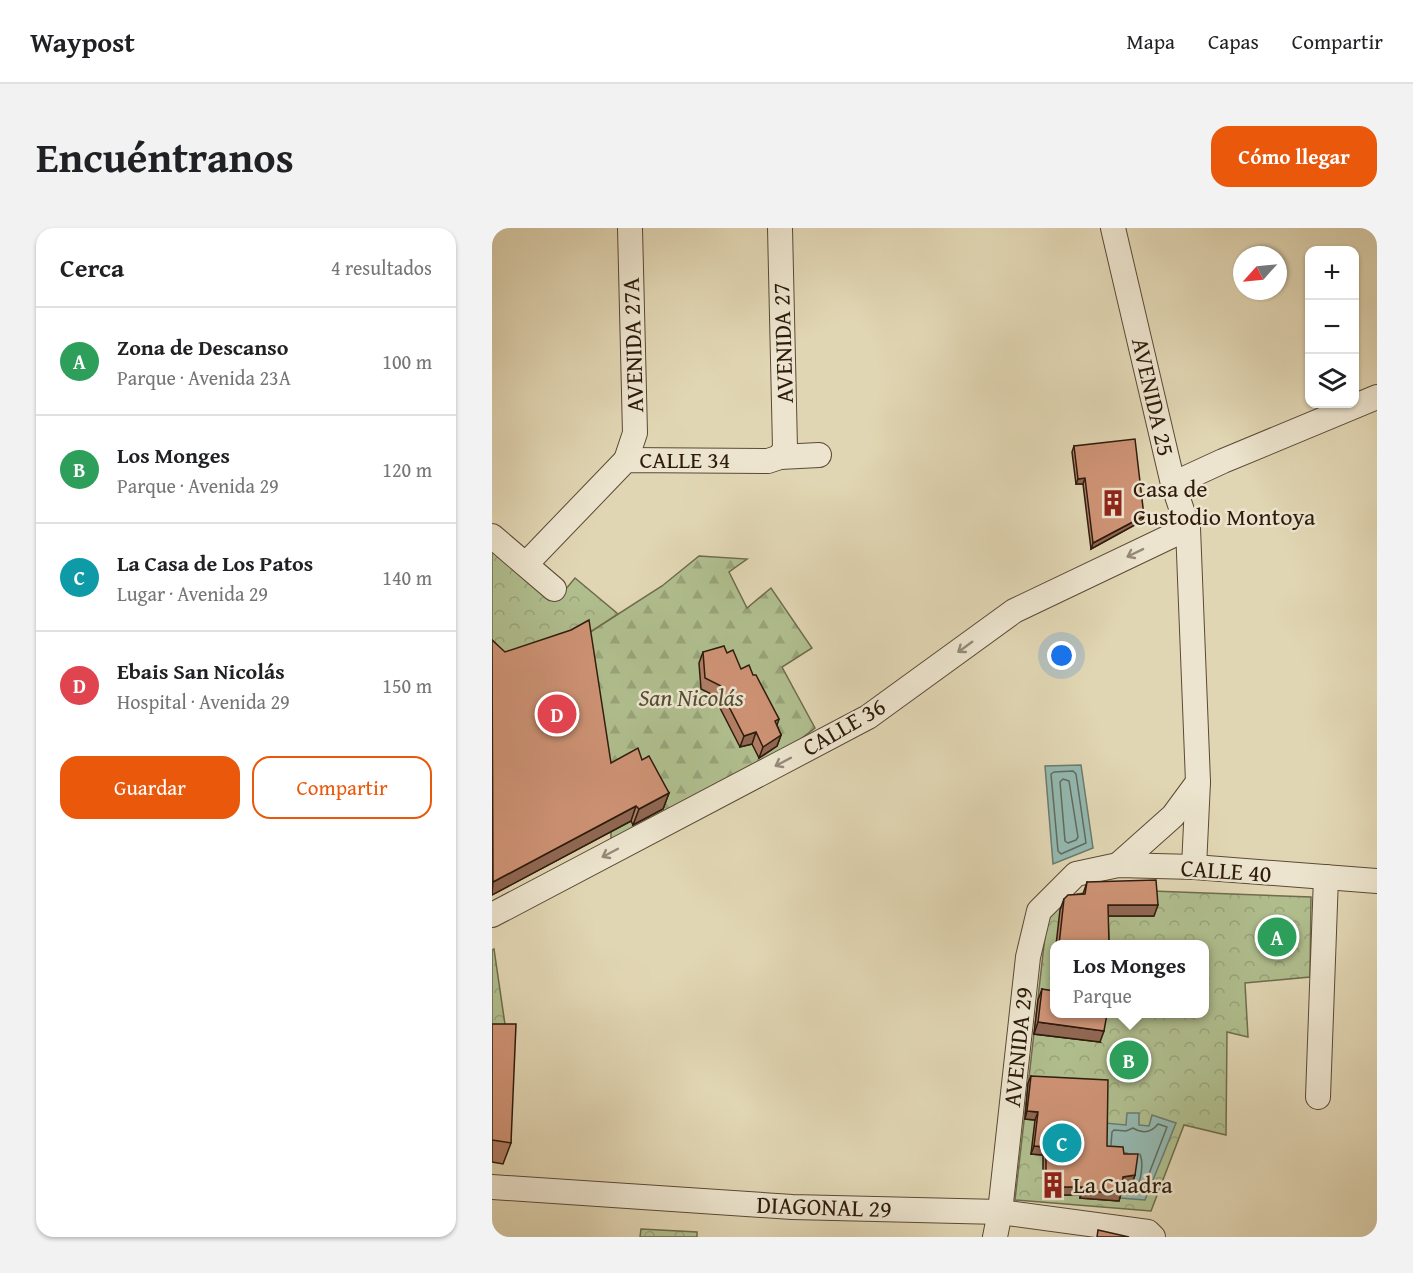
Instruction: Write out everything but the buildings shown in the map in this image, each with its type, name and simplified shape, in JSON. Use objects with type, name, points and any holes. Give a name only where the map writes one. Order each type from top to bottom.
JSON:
[{"type":"street","name":"AVENIDA 27A","points":[[626,460],[635,433],[630,228]]},
{"type":"street","name":"AVENIDA 27","points":[[780,228],[785,448],[780,457]]},
{"type":"street","name":"AVENIDA 25","points":[[1113,228],[1173,484],[1188,528],[1198,782],[1194,867]]},
{"type":"street","points":[[1173,484],[1377,398]]},
{"type":"street","name":"CALLE 34","points":[[526,564],[626,460],[768,461],[780,457],[819,455]]},
{"type":"street","name":"CALLE 36","points":[[492,915],[868,717],[1014,611],[1188,528]]},
{"type":"street","points":[[492,536],[554,589]]},
{"type":"street","points":[[1118,865],[1173,816],[1198,782]]},
{"type":"street","name":"CALLE 40","points":[[1076,874],[1118,865],[1194,867],[1377,881]]},
{"type":"street","name":"AVENIDA 29","points":[[995,1237],[1000,1212],[1028,957],[1039,911],[1076,874]]},
{"type":"street","points":[[1318,1097],[1326,878]]},
{"type":"street","name":"DIAGONAL 29","points":[[492,1187],[792,1207],[1000,1212],[1148,1232],[1153,1237]]},
{"type":"green space","points":[[492,536],[560,596],[575,578],[618,614],[584,636],[492,660]]},
{"type":"green space","name":"San Nicolás","points":[[699,556],[747,559],[729,572],[747,608],[771,588],[812,648],[782,667],[815,728],[743,783],[611,843],[611,831],[597,792],[584,636],[662,586]]},
{"type":"green space","points":[[1133,886],[1152,891],[1311,897],[1310,977],[1245,983],[1248,1037],[1227,1032],[1226,1135],[1184,1125],[1151,1211],[1015,1200],[1048,910],[1077,894]]},
{"type":"green space","points":[[494,949],[508,1045],[492,1045],[492,950]]},
{"type":"green space","points":[[641,1229],[697,1232],[697,1237],[640,1237]]},
{"type":"water","points":[[1081,765],[1093,848],[1053,864],[1045,766]]},
{"type":"water","points":[[1127,1113],[1139,1113],[1139,1125],[1149,1126],[1152,1115],[1176,1123],[1145,1200],[1120,1198],[1121,1184],[1133,1184],[1136,1159],[1127,1153],[1103,1152],[1105,1123],[1126,1125]]},
{"type":"place","name":"Casa de Custodio Montoya","points":[[1113,503]]},
{"type":"place","name":"Ebais San Nicolás","points":[[557,714]]},
{"type":"place","name":"Zona de Descanso","points":[[1277,937]]},
{"type":"place","name":"Los Monges","points":[[1129,1060]]},
{"type":"place","name":"La Casa de Los Patos","points":[[1062,1143]]},
{"type":"place","name":"La Cuadra","points":[[1053,1185]]}]
